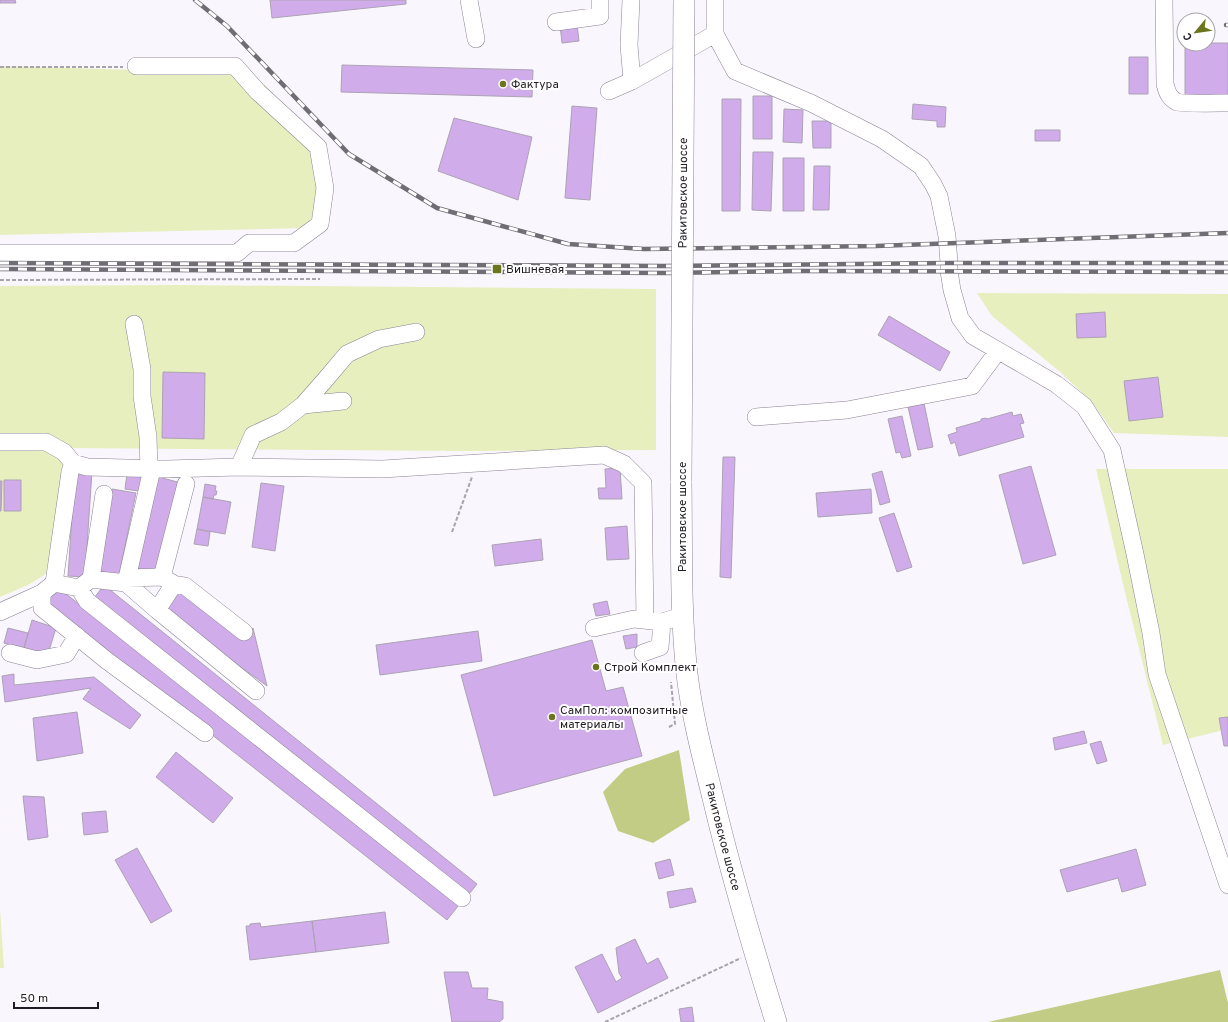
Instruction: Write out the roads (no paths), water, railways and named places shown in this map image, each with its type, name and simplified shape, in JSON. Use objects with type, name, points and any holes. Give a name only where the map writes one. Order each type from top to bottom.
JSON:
[{"type":"main road","name":"Ракитовское шоссе","points":[[684,0],[681,481],[682,616],[687,675],[696,730],[721,832],[776,1022]]},
{"type":"street","points":[[469,0],[476,39]]},
{"type":"street","points":[[556,22],[600,16],[600,0]]},
{"type":"street","points":[[631,0],[629,45],[632,81]]},
{"type":"street","points":[[715,0],[714,34],[735,71],[811,103],[882,139],[920,166],[933,184],[939,196],[947,236],[949,271],[952,290],[960,318],[972,336],[1056,384],[1084,406],[1112,450],[1151,633],[1157,674],[1228,885]]},
{"type":"street","points":[[1164,0],[1165,84],[1167,93],[1178,103],[1228,103]]},
{"type":"street","points":[[609,91],[632,81],[714,34]]},
{"type":"street","points":[[0,253],[237,253],[249,243],[294,243],[320,224],[325,188],[318,147],[258,92],[235,66],[136,66]]},
{"type":"street","points":[[127,580],[151,469],[142,396],[142,369],[134,324]]},
{"type":"street","points":[[239,467],[253,435],[281,422],[303,404],[347,354],[379,339],[416,332]]},
{"type":"street","points":[[756,417],[847,410],[972,386],[998,351]]},
{"type":"street","points":[[303,404],[343,401]]},
{"type":"street","points":[[0,442],[46,442],[64,452],[73,463],[87,466],[151,469],[239,467],[383,468],[604,456],[624,464],[643,483],[645,620]]},
{"type":"street","points":[[73,463],[48,588],[42,608],[106,660],[205,733]]},
{"type":"street","points":[[157,610],[168,581],[186,484]]},
{"type":"street","points":[[104,494],[85,584],[87,601],[462,898]]},
{"type":"street","points":[[127,580],[157,610],[256,691]]},
{"type":"street","points":[[0,612],[48,588],[127,580],[168,581],[185,586],[244,632]]},
{"type":"street","points":[[594,628],[634,620],[662,622],[682,616]]},
{"type":"street","points":[[643,653],[660,647],[662,622]]},
{"type":"street","points":[[10,653],[37,660],[66,654],[77,636]]},
{"type":"railway","points":[[195,0],[227,26],[349,154],[437,208],[568,244],[644,249],[876,246],[1228,233]]},
{"type":"railway","points":[[0,263],[665,266],[949,263],[1228,263]]},
{"type":"railway","points":[[0,269],[665,273],[800,271],[1228,272]]},
{"type":"place","name":"Фактура","points":[[503,84]]},
{"type":"place","name":"Вишневая","points":[[497,269]]},
{"type":"place","name":"Строй Комплект","points":[[596,667]]},
{"type":"place","name":"СамПол: композитные материалы","points":[[552,717]]}]
